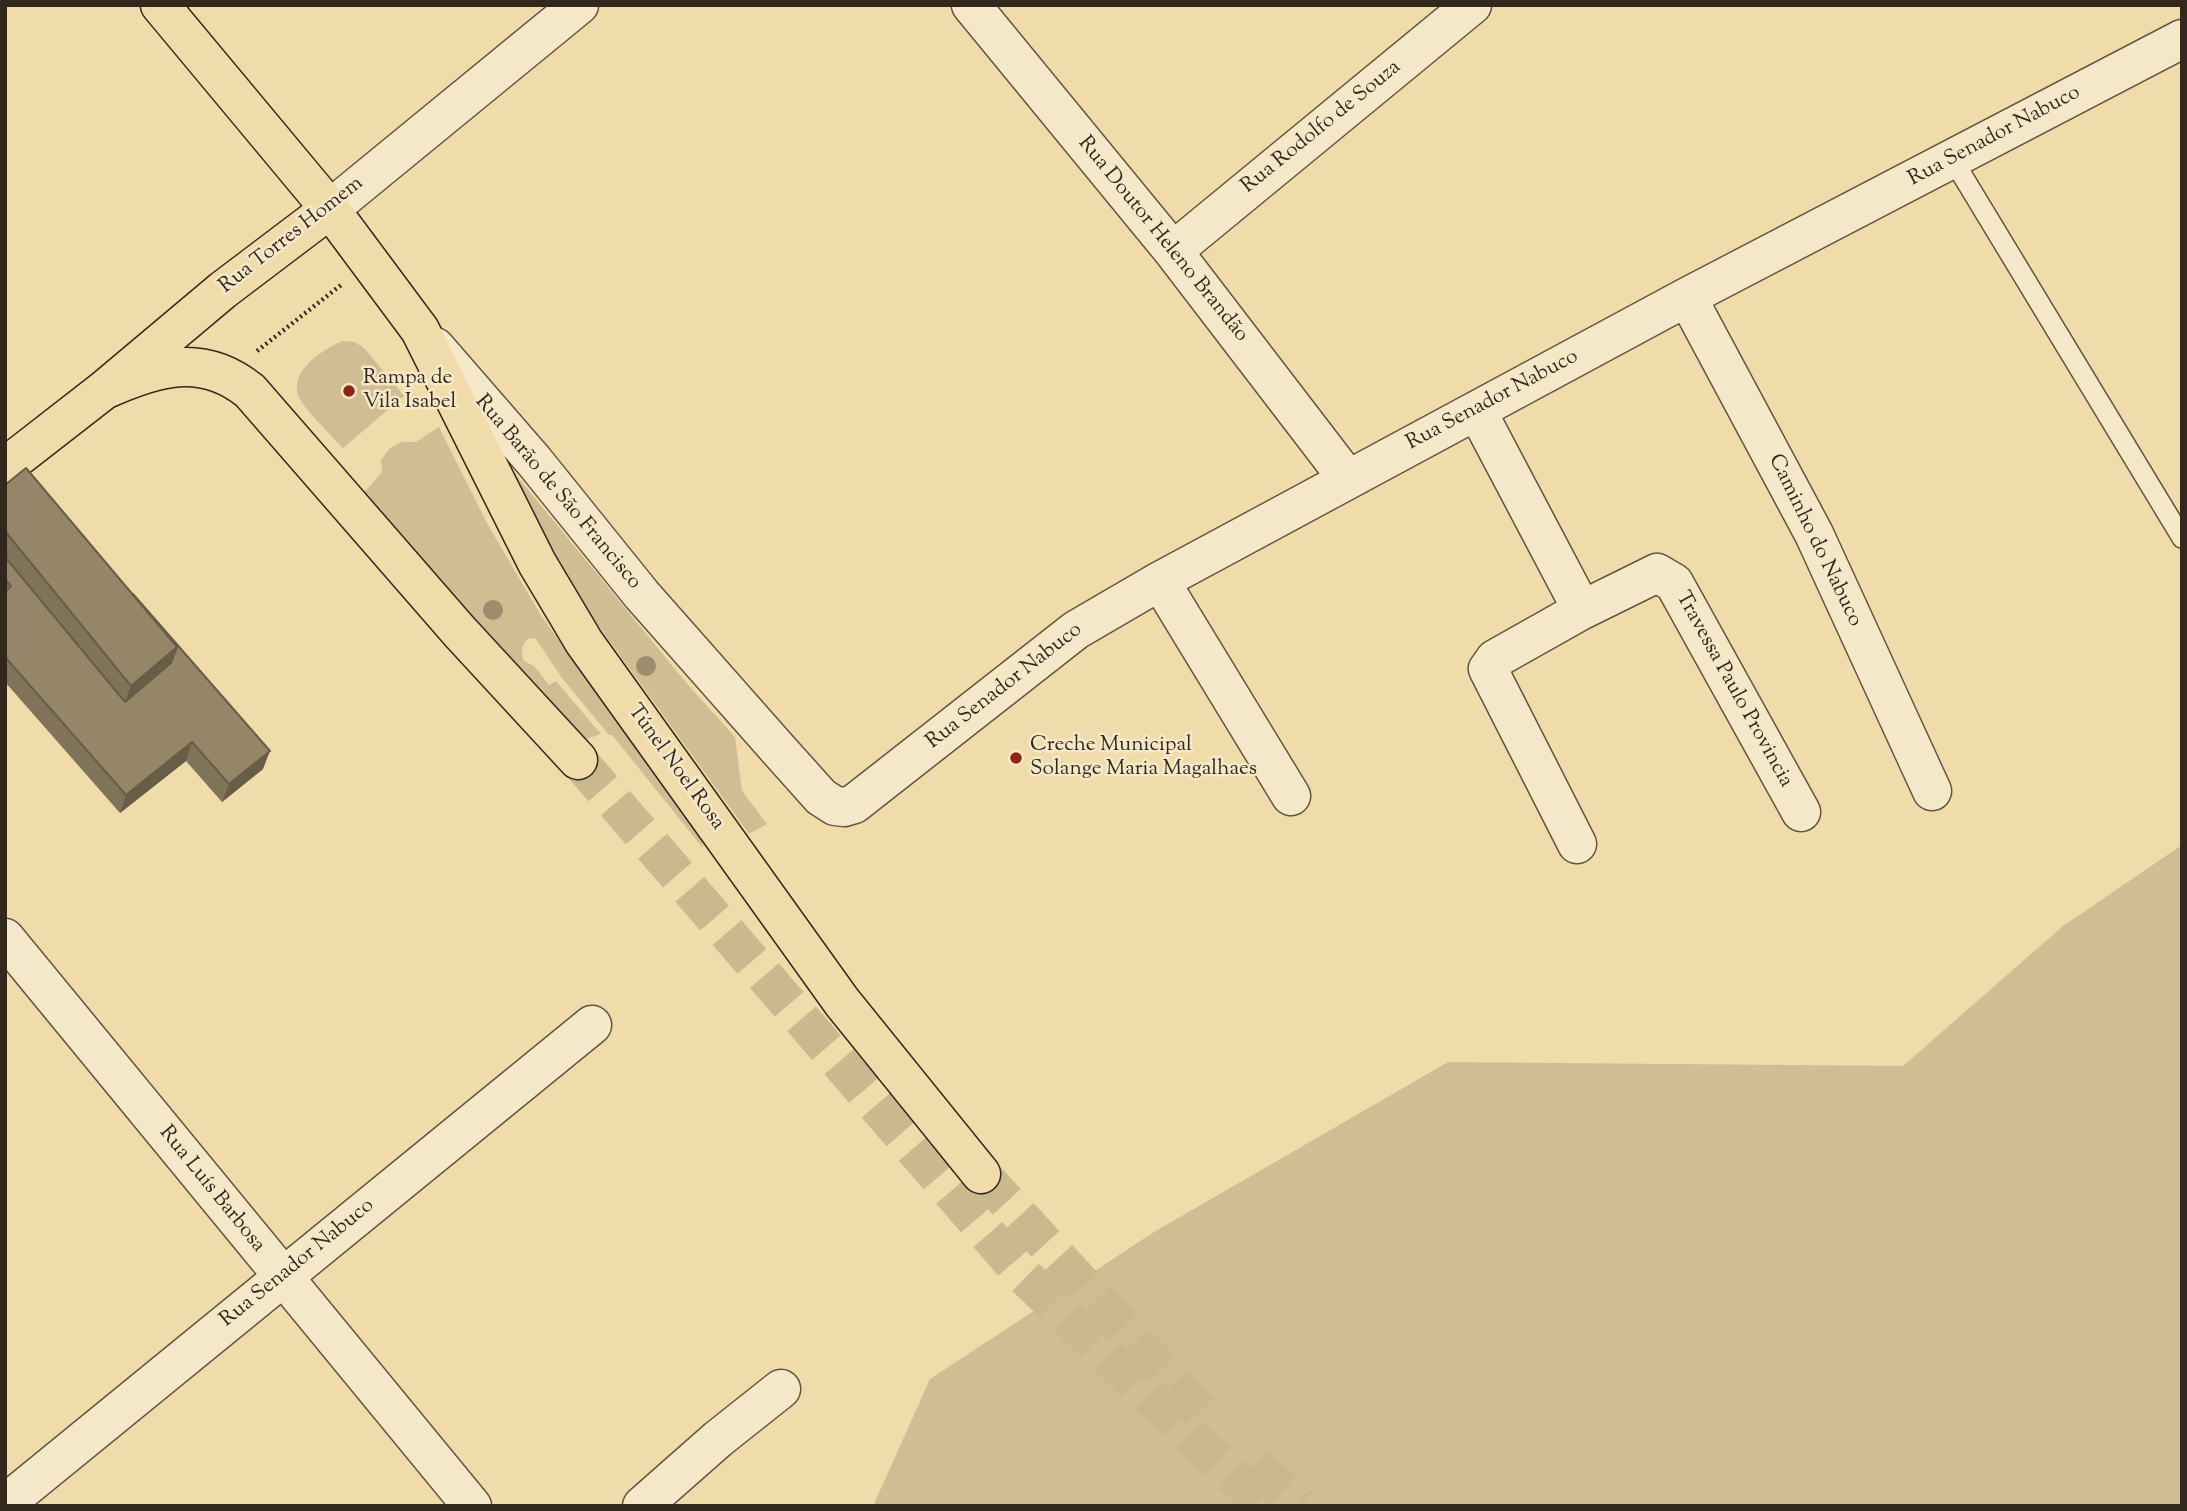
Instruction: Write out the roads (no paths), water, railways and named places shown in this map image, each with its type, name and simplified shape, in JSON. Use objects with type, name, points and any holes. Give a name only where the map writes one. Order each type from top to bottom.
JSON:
[{"type":"main road","name":"Rua Barão de São Francisco","points":[[160,5],[330,209],[420,330]]},
{"type":"main road","name":"Rua Torres Homem","points":[[5,467],[104,390],[223,290],[330,209]]},
{"type":"main road","name":"Túnel Noel Rosa","points":[[420,330],[537,563],[584,642],[842,1002],[981,1174]]},
{"type":"main road","points":[[104,390],[142,373],[177,366],[195,367],[234,378],[250,391],[459,631],[578,760]]},
{"type":"street","name":"Rua Torres Homem","points":[[330,209],[579,5]]},
{"type":"street","name":"Rua Doutor Heleno Brandão","points":[[971,5],[1173,251],[1347,478]]},
{"type":"street","name":"Rua Rodolfo de Souza","points":[[1173,251],[1472,5]]},
{"type":"street","name":"Rua Senador Nabuco","points":[[835,806],[853,804],[1076,630],[1160,581],[1687,297],[2182,39]]},
{"type":"street","name":"Caminho do Nabuco","points":[[1687,297],[1814,534],[1932,791]]},
{"type":"street","name":"Rua Barão de São Francisco","points":[[420,330],[534,461],[642,596],[821,797],[835,806]]},
{"type":"street","points":[[1477,411],[1582,610]]},
{"type":"street","name":"Travessa Paulo Provincia","points":[[1577,844],[1488,669],[1495,659],[1582,610],[1657,573],[1674,583],[1801,812]]},
{"type":"street","points":[[1160,581],[1291,796]]},
{"type":"street","name":"Rua Luís Barbosa","points":[[5,938],[472,1506]]},
{"type":"street","name":"Rua Senador Nabuco","points":[[5,1504],[592,1025]]},
{"type":"street","points":[[642,1506],[718,1439],[781,1389]]},
{"type":"lane","points":[[1953,160],[2182,538]]},
{"type":"tunnel","points":[[578,760],[1022,1274],[1210,1455],[1267,1506]]},
{"type":"tunnel","points":[[981,1174],[1204,1416]]},
{"type":"tunnel","points":[[1255,1465],[1300,1506]]},
{"type":"place","name":"Rampa de Vila Isabel","points":[[349,391]]},
{"type":"place","name":"Creche Municipal Solange Maria Magalhaes","points":[[1016,758]]}]
